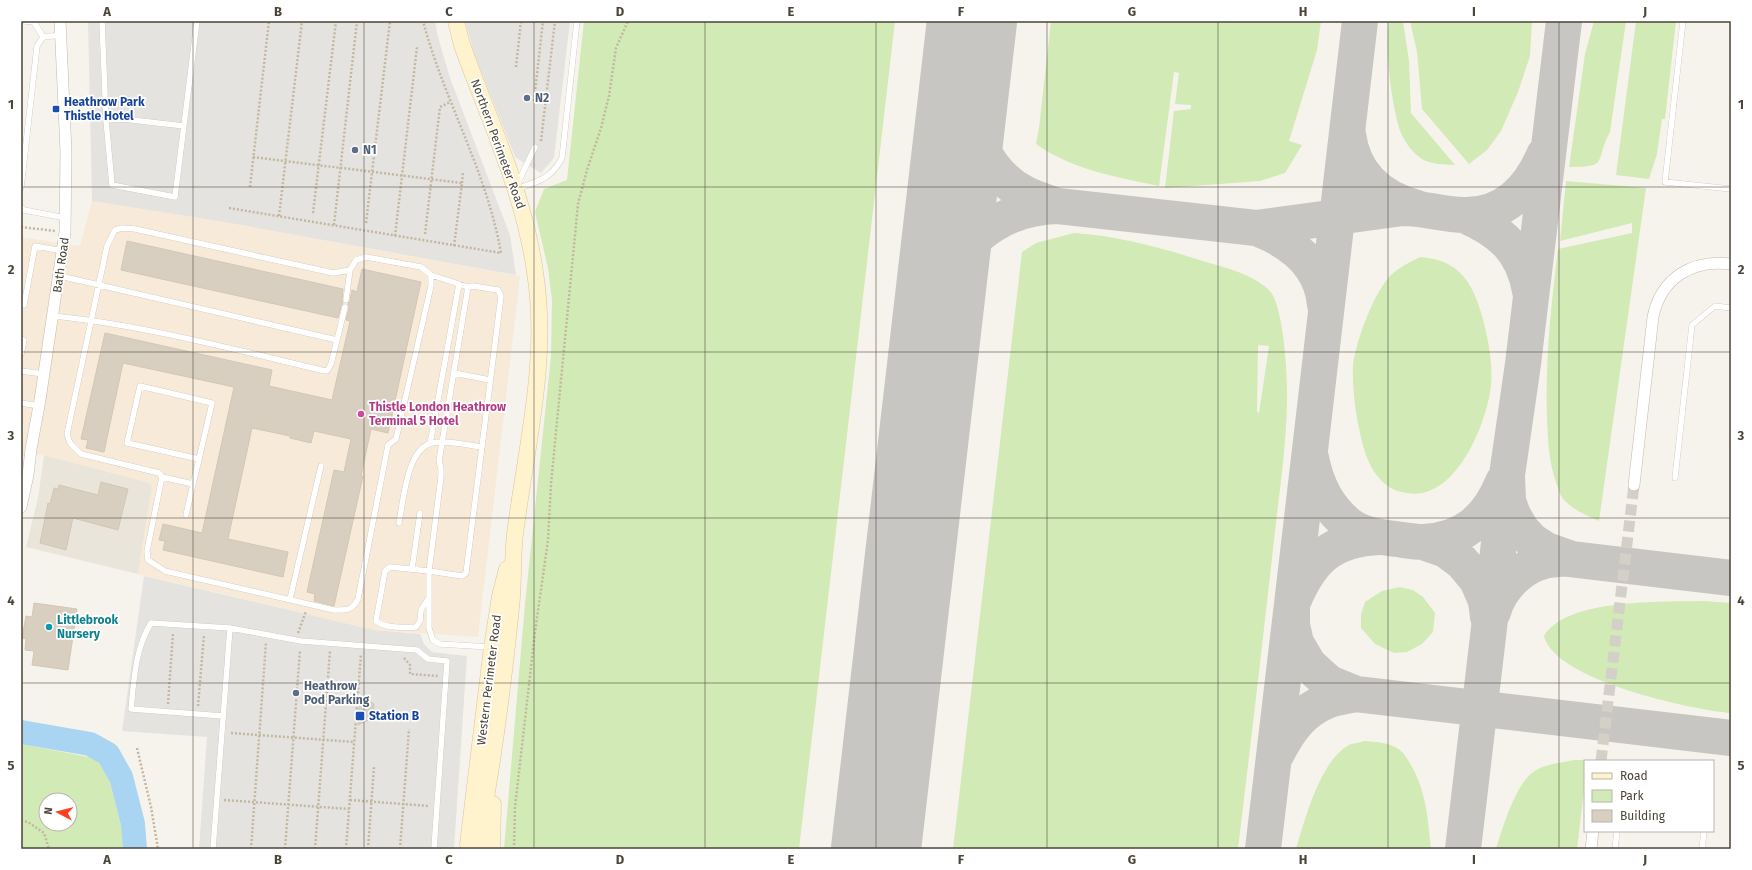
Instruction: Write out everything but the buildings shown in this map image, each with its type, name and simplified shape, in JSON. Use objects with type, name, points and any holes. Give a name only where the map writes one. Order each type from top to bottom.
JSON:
[{"type":"street","name":"Bath Road","points":[[21,507],[28,475],[60,276],[65,232],[66,152],[60,21]]},
{"type":"street","name":"Northern Perimeter Road","points":[[456,21],[462,45],[516,189],[529,235],[540,306],[540,341]]},
{"type":"street","points":[[1634,485],[1653,318],[1660,296],[1670,283],[1687,270],[1701,264],[1731,264]]},
{"type":"street","name":"Western Perimeter Road","points":[[477,849],[495,734],[512,606],[515,536],[538,376],[540,341]]},
{"type":"street","name":"Western Perimeter Road","points":[[468,849],[492,647],[500,596],[515,536]]},
{"type":"street","name":"Western Perimeter Road","points":[[492,849],[495,734]]},
{"type":"street","name":"Western Perimeter Road","points":[[470,825],[474,849]]},
{"type":"street","points":[[1591,849],[1593,832]]},
{"type":"lane","points":[[24,21],[34,22],[43,37]]},
{"type":"lane","points":[[102,21],[106,120],[112,185],[175,197],[197,21]]},
{"type":"lane","points":[[516,189],[543,180],[556,169],[562,158],[577,21]]},
{"type":"lane","points":[[1683,21],[1665,182],[1731,189]]},
{"type":"lane","points":[[21,188],[37,46],[43,37],[60,35]]},
{"type":"lane","points":[[106,120],[123,119],[184,126]]},
{"type":"lane","points":[[516,189],[535,147]]},
{"type":"lane","points":[[21,207],[24,210],[66,218]]},
{"type":"lane","points":[[193,484],[162,477],[159,473],[80,454],[70,444],[67,434],[98,286],[107,246],[115,230],[122,228],[135,229],[333,273],[350,270]]},
{"type":"lane","points":[[21,304],[24,305],[35,246],[63,251]]},
{"type":"lane","points":[[346,300],[350,270],[356,260],[366,257],[421,268],[431,275],[468,287],[473,286],[498,290],[501,296],[466,573],[462,576],[390,567],[385,571],[376,621],[383,625],[407,628],[416,626],[420,621],[421,610],[428,599]]},
{"type":"lane","points":[[162,477],[147,551],[148,560],[164,571],[334,610],[350,610],[354,607],[357,601],[388,445],[396,439],[431,286],[431,275]]},
{"type":"lane","points":[[60,276],[337,340]]},
{"type":"lane","points":[[430,444],[459,284]]},
{"type":"lane","points":[[468,287],[439,462],[441,469],[429,571],[429,628],[433,640],[437,643],[492,647]]},
{"type":"lane","points":[[1675,478],[1692,325],[1715,306],[1731,308]]},
{"type":"lane","points":[[53,316],[91,320],[210,343],[320,370],[327,370],[331,364],[345,307]]},
{"type":"lane","points":[[21,340],[24,340],[21,354]]},
{"type":"lane","points":[[21,371],[44,374]]},
{"type":"lane","points":[[454,373],[490,380]]},
{"type":"lane","points":[[186,515],[193,484],[199,459],[212,402],[140,386],[127,443],[199,459]]},
{"type":"lane","points":[[21,404],[39,406]]},
{"type":"lane","points":[[399,522],[407,476],[418,454],[430,444],[443,442],[482,447]]},
{"type":"lane","points":[[290,599],[321,466]]},
{"type":"lane","points":[[412,570],[420,513]]},
{"type":"lane","points":[[223,716],[131,709],[136,665],[143,636],[151,623],[230,628],[301,641],[417,650],[428,659],[447,661],[434,849]]},
{"type":"lane","points":[[213,849],[230,628]]},
{"type":"lane","points":[[1615,849],[1617,832]]},
{"type":"lane","points":[[1702,849],[1704,832]]},
{"type":"path","points":[[250,187],[269,21]]},
{"type":"path","points":[[279,216],[302,21]]},
{"type":"path","points":[[313,213],[336,21]]},
{"type":"path","points":[[334,225],[357,21]]},
{"type":"path","points":[[366,223],[390,21]]},
{"type":"path","points":[[230,208],[501,253],[493,214],[432,55],[423,21]]},
{"type":"path","points":[[516,67],[521,21]]},
{"type":"path","points":[[534,101],[543,21]]},
{"type":"path","points":[[541,141],[555,21]]},
{"type":"path","points":[[514,849],[515,807],[535,632],[548,540],[551,484],[578,204],[587,170],[603,122],[609,96],[616,48],[628,21]]},
{"type":"path","points":[[395,236],[418,47]]},
{"type":"path","points":[[425,234],[440,106],[450,102]]},
{"type":"path","points":[[253,157],[462,183]]},
{"type":"path","points":[[454,246],[463,172]]},
{"type":"path","points":[[21,227],[65,232]]},
{"type":"path","points":[[168,712],[173,631]]},
{"type":"path","points":[[200,715],[198,707],[204,633]]},
{"type":"path","points":[[251,849],[266,645]]},
{"type":"path","points":[[285,849],[300,647]]},
{"type":"path","points":[[315,849],[330,650]]},
{"type":"path","points":[[346,849],[361,652],[365,653]]},
{"type":"path","points":[[400,656],[409,662],[410,674],[446,676]]},
{"type":"path","points":[[400,849],[409,729]]},
{"type":"path","points":[[222,733],[354,742]]},
{"type":"path","points":[[137,748],[151,807],[158,849]]},
{"type":"path","points":[[368,849],[374,767]]},
{"type":"path","points":[[217,799],[349,809]]},
{"type":"path","points":[[350,800],[437,806]]},
{"type":"path","points":[[21,821],[28,822],[44,833],[49,849]]},
{"type":"shaded area","name":"N1","points":[[88,21],[435,21],[450,78],[510,235],[516,275],[224,222],[92,201]]},
{"type":"shaded area","name":"N2","points":[[465,21],[570,21],[554,158],[541,173],[515,157],[474,53]]},
{"type":"shaded area","points":[[92,201],[224,222],[520,276],[478,637],[374,630],[138,574],[152,488],[149,483],[44,455],[21,456],[24,425],[21,424],[21,237],[80,246]]},
{"type":"shaded area","points":[[44,455],[149,482],[152,488],[138,574],[26,547],[38,498]]},
{"type":"shaded area","name":"Heathrow Pod Parking","points":[[144,576],[374,630],[420,634],[424,644],[432,652],[467,656],[454,849],[199,849],[207,737],[122,731]]},
{"type":"green space","points":[[584,21],[895,21],[799,849],[504,849],[525,604],[551,356],[552,300],[548,268],[535,212],[544,189],[567,180]]},
{"type":"green space","points":[[1051,21],[1321,21],[1317,50],[1289,141],[1302,145],[1285,173],[1260,181],[1165,188],[1174,111],[1191,109],[1191,105],[1175,104],[1179,73],[1174,72],[1159,186],[1095,171],[1050,153],[1036,144]]},
{"type":"green space","points":[[1389,21],[1403,21],[1409,61],[1411,113],[1455,165],[1434,163],[1422,159],[1407,144],[1401,133],[1392,94],[1388,61]]},
{"type":"green space","points":[[1410,21],[1532,21],[1530,56],[1518,92],[1501,131],[1487,150],[1469,164],[1422,109],[1417,52]]},
{"type":"green space","points":[[1594,21],[1626,21],[1610,132],[1599,161],[1596,164],[1582,167],[1569,167],[1585,54]]},
{"type":"green space","points":[[1636,21],[1676,21],[1665,119],[1662,119],[1657,154],[1649,179],[1616,175]]},
{"type":"green space","points":[[1566,181],[1646,188],[1599,521],[1575,509],[1563,499],[1552,469],[1548,444],[1547,398],[1549,334],[1553,291],[1558,249],[1632,233],[1632,223],[1560,241]]},
{"type":"green space","points":[[1074,233],[1141,243],[1239,272],[1262,284],[1269,290],[1274,298],[1278,310],[1282,326],[1287,378],[1285,440],[1238,849],[953,849],[1022,252],[1036,243]],"holes":[[[1258,345],[1269,346],[1259,413],[1257,412]]]},
{"type":"green space","points":[[1420,257],[1433,259],[1454,268],[1462,274],[1474,292],[1482,316],[1490,350],[1491,385],[1483,420],[1466,457],[1454,473],[1440,485],[1424,493],[1407,493],[1397,491],[1385,484],[1375,473],[1369,463],[1360,434],[1356,413],[1353,388],[1353,365],[1358,343],[1367,317],[1385,282],[1392,274]]},
{"type":"green space","points":[[1400,587],[1413,590],[1423,597],[1435,613],[1433,632],[1422,644],[1407,652],[1394,653],[1375,644],[1361,628],[1361,614],[1365,602],[1382,591]]},
{"type":"green space","points":[[1704,601],[1731,603],[1731,713],[1712,711],[1657,699],[1597,679],[1572,666],[1553,652],[1544,636],[1556,624],[1573,615],[1594,608],[1642,602]]},
{"type":"green space","points":[[1364,741],[1380,742],[1398,748],[1408,760],[1416,775],[1423,795],[1431,849],[1296,849],[1315,792],[1330,764],[1339,753],[1349,745]]},
{"type":"green space","points":[[21,744],[104,760],[125,841],[124,849],[21,849]]},
{"type":"green space","points":[[1574,760],[1584,760],[1584,790],[1577,849],[1496,849],[1510,808],[1520,788],[1526,779],[1536,770],[1552,764]]},
{"type":"waterway","points":[[21,732],[90,744],[108,754],[121,777],[133,824],[135,849]]},
{"type":"taxiway","points":[[1360,21],[1292,604],[1292,625],[1296,643],[1309,665],[1329,683],[1356,694],[1731,738]]},
{"type":"taxiway","points":[[1564,21],[1523,364],[1507,475],[1508,501],[1513,515],[1521,529],[1532,541],[1546,550],[1569,558]]},
{"type":"taxiway","points":[[963,91],[971,121],[982,150],[999,174],[1010,184],[1024,193],[1058,206]]},
{"type":"taxiway","points":[[1348,134],[1351,149],[1356,161],[1362,173],[1370,183],[1391,198],[1403,204],[1417,208]]},
{"type":"taxiway","points":[[1256,228],[1403,208],[1464,215],[1491,211],[1514,198],[1523,189],[1531,179],[1544,155]]},
{"type":"taxiway","points":[[937,320],[951,273],[959,258],[981,233],[1009,216],[1041,207],[1058,206],[1256,228],[1281,240],[1302,256],[1311,266],[1323,291],[1325,305]]},
{"type":"taxiway","points":[[1464,215],[1477,221],[1499,235],[1516,253],[1527,277],[1530,291]]},
{"type":"taxiway","points":[[1311,458],[1319,486],[1324,495],[1334,511],[1349,525],[1371,535],[1413,541],[1423,542],[1451,537],[1473,525],[1490,507],[1503,482]]},
{"type":"taxiway","points":[[1463,849],[1505,492]]},
{"type":"taxiway","points":[[1263,849],[1292,604],[1306,575],[1324,555],[1335,547],[1348,542],[1380,537]]},
{"type":"taxiway","points":[[1423,542],[1446,550],[1462,562],[1477,580],[1486,601],[1488,617]]},
{"type":"taxiway","points":[[1545,556],[1731,578]]},
{"type":"taxiway","points":[[1493,612],[1505,587],[1527,568],[1544,561],[1569,558]]},
{"type":"taxiway","points":[[1276,755],[1297,722],[1311,709],[1329,700],[1356,694]]},
{"type":"runway","points":[[876,849],[972,21]]},
{"type":"tunnel","points":[[1601,760],[1634,485]]},
{"type":"place","name":"N2","points":[[527,98]]},
{"type":"place","name":"Heathrow Park Thistle Hotel","points":[[56,109]]},
{"type":"place","name":"N1","points":[[355,150]]},
{"type":"place","name":"Thistle London Heathrow Terminal 5 Hotel","points":[[361,414]]},
{"type":"place","name":"Littlebrook Nursery","points":[[49,627]]},
{"type":"place","name":"Heathrow Pod Parking","points":[[296,693]]},
{"type":"place","name":"Station B","points":[[360,716]]}]
